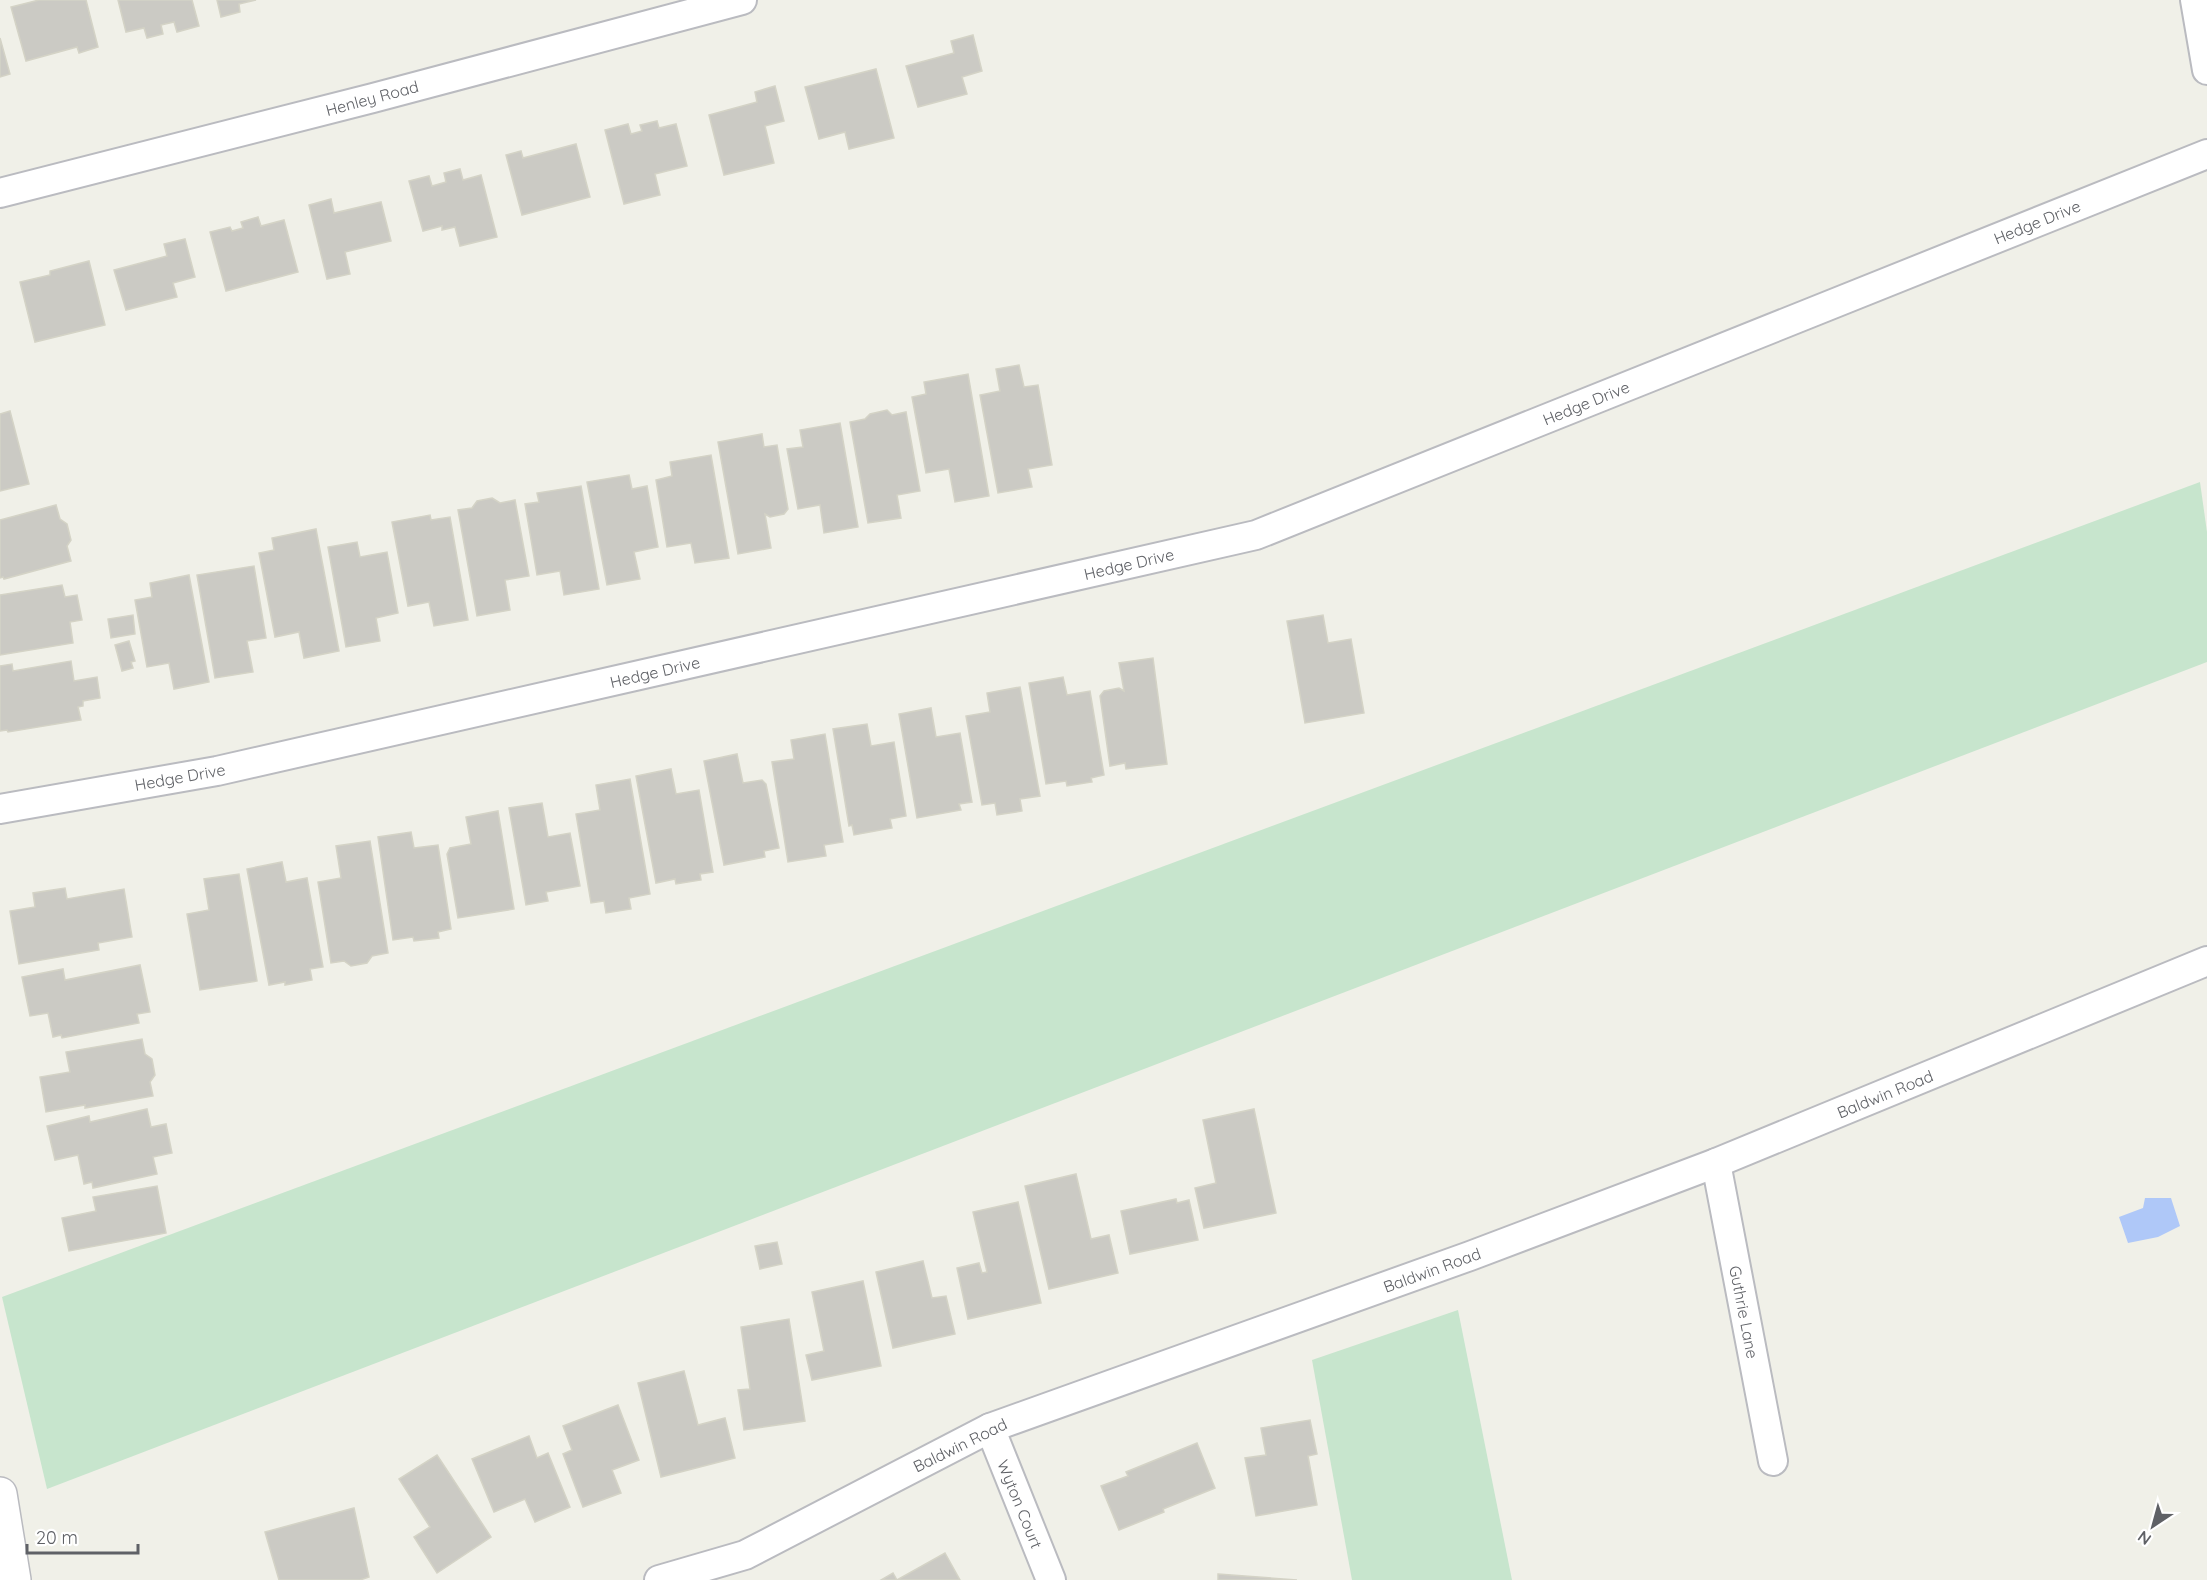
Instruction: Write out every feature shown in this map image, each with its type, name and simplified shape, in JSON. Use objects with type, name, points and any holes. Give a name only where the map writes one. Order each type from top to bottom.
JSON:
[{"type":"street","name":"Henley Road","points":[[0,193],[374,98],[742,0]]},
{"type":"street","points":[[2194,0],[2207,70]]},
{"type":"street","name":"Hedge Drive","points":[[0,809],[217,771],[1256,535],[2207,154]]},
{"type":"street","name":"Baldwin Road","points":[[659,1580],[745,1555],[990,1428],[1470,1256],[1716,1163],[2207,961]]},
{"type":"street","name":"Guthrie Lane","points":[[1716,1163],[1773,1461]]},
{"type":"street","name":"Wyton Court","points":[[990,1428],[1051,1580]]},
{"type":"street","points":[[0,1494],[14,1580]]},
{"type":"green space","points":[[2200,482],[2207,532],[2207,662],[47,1489],[2,1297]]},
{"type":"green space","points":[[1458,1310],[1512,1580],[1352,1580],[1312,1360]]},
{"type":"water","points":[[2145,1198],[2171,1198],[2180,1226],[2158,1237],[2128,1243],[2119,1217],[2143,1208]]},
{"type":"building","points":[[39,0],[86,0],[98,47],[79,53],[77,47],[26,61],[11,7]]},
{"type":"building","points":[[118,0],[192,0],[199,26],[177,32],[174,22],[161,25],[163,34],[147,38],[144,28],[126,32]]},
{"type":"building","points":[[217,0],[256,0],[239,4],[240,12],[221,17]]},
{"type":"building","points":[[973,35],[982,71],[962,77],[967,94],[918,107],[906,66],[954,53],[951,41]]},
{"type":"building","points":[[0,38],[10,74],[0,77]]},
{"type":"building","points":[[876,69],[894,138],[849,149],[845,132],[819,139],[805,87]]},
{"type":"building","points":[[775,86],[784,121],[765,126],[774,163],[724,175],[709,115],[757,102],[755,92]]},
{"type":"building","points":[[657,121],[659,128],[676,124],[687,166],[655,174],[660,195],[624,204],[605,130],[628,124],[631,134],[642,131],[640,125]]},
{"type":"building","points":[[576,144],[590,197],[522,215],[506,155],[521,151],[523,158]]},
{"type":"building","points":[[460,169],[463,180],[481,175],[497,237],[460,246],[455,227],[442,230],[442,226],[423,231],[409,181],[429,176],[432,186],[446,182],[444,173]]},
{"type":"building","points":[[331,199],[334,213],[381,202],[391,241],[345,252],[350,274],[327,279],[309,205]]},
{"type":"building","points":[[258,217],[261,226],[284,220],[298,272],[226,291],[210,232],[230,227],[232,231],[243,228],[241,222]]},
{"type":"building","points":[[185,239],[195,277],[173,283],[177,297],[126,310],[114,270],[167,256],[164,244]]},
{"type":"building","points":[[89,261],[105,325],[35,342],[20,282],[50,275],[50,271]]},
{"type":"building","points":[[1019,365],[1024,387],[1038,385],[1052,465],[1028,469],[1032,487],[998,493],[980,395],[1000,391],[996,369]]},
{"type":"building","points":[[968,374],[989,496],[955,502],[949,469],[926,473],[912,397],[926,394],[924,382]]},
{"type":"building","points":[[887,410],[892,415],[906,412],[920,491],[897,495],[901,518],[868,523],[850,422]]},
{"type":"building","points":[[10,411],[29,484],[0,491],[0,414]]},
{"type":"building","points":[[840,423],[858,527],[824,533],[820,505],[798,509],[787,449],[803,447],[800,430]]},
{"type":"building","points":[[762,434],[764,447],[777,445],[788,509],[784,514],[770,517],[765,514],[771,548],[738,554],[718,442]]},
{"type":"building","points":[[711,455],[729,558],[695,563],[691,543],[667,547],[656,480],[672,476],[670,462]]},
{"type":"building","points":[[629,475],[632,489],[647,486],[658,547],[634,552],[640,579],[607,585],[587,482]]},
{"type":"building","points":[[581,486],[599,589],[564,595],[560,571],[537,575],[525,504],[539,502],[537,493]]},
{"type":"building","points":[[492,498],[500,503],[515,500],[529,576],[505,580],[510,610],[477,616],[458,510],[472,508],[477,501]]},
{"type":"building","points":[[56,505],[60,519],[67,524],[71,540],[67,546],[71,561],[4,579],[0,578],[0,520]]},
{"type":"building","points":[[430,515],[431,520],[450,517],[468,620],[434,626],[429,602],[408,606],[392,522]]},
{"type":"building","points":[[316,529],[339,651],[304,658],[299,632],[275,637],[259,553],[274,550],[272,538]]},
{"type":"building","points":[[357,542],[360,557],[387,552],[398,613],[376,618],[380,641],[346,647],[328,547]]},
{"type":"building","points":[[254,566],[266,638],[247,641],[253,672],[215,678],[197,575]]},
{"type":"building","points":[[189,575],[209,682],[174,689],[169,663],[147,667],[135,600],[152,597],[150,583]]},
{"type":"building","points":[[62,585],[65,597],[77,595],[82,620],[70,622],[73,643],[0,655],[0,595]]},
{"type":"building","points":[[133,615],[135,634],[111,638],[108,619]]},
{"type":"building","points":[[1323,615],[1328,643],[1351,639],[1364,713],[1305,723],[1287,621]]},
{"type":"building","points":[[129,641],[135,661],[131,662],[133,668],[122,671],[115,645]]},
{"type":"building","points":[[1153,658],[1167,764],[1126,769],[1125,763],[1110,766],[1100,696],[1104,691],[1119,688],[1124,691],[1119,663]]},
{"type":"building","points":[[71,661],[74,681],[97,677],[100,698],[83,701],[83,706],[78,707],[81,720],[8,732],[7,730],[0,731],[0,666],[12,664],[13,671]]},
{"type":"building","points":[[1063,677],[1067,695],[1090,691],[1104,775],[1091,778],[1092,782],[1067,786],[1066,781],[1046,784],[1029,683]]},
{"type":"building","points":[[1020,687],[1040,796],[1020,799],[1022,811],[997,815],[995,803],[982,805],[966,716],[990,712],[987,693]]},
{"type":"building","points":[[931,708],[936,737],[960,733],[972,802],[959,804],[961,810],[917,818],[899,714]]},
{"type":"building","points":[[867,724],[871,746],[894,742],[906,816],[890,819],[892,828],[854,835],[852,825],[849,826],[833,729]]},
{"type":"building","points":[[825,734],[843,842],[824,845],[826,856],[788,862],[772,762],[794,759],[791,740]]},
{"type":"building","points":[[737,754],[743,783],[762,780],[766,784],[779,848],[764,851],[765,857],[724,865],[704,761]]},
{"type":"building","points":[[671,769],[676,794],[699,790],[713,872],[700,874],[701,880],[676,884],[675,879],[656,883],[636,776]]},
{"type":"building","points":[[630,779],[650,894],[629,898],[631,909],[606,913],[604,901],[591,903],[576,814],[600,810],[596,785]]},
{"type":"building","points":[[542,803],[548,837],[570,833],[580,886],[546,892],[548,901],[526,905],[509,808]]},
{"type":"building","points":[[498,811],[514,909],[458,918],[447,854],[450,848],[471,844],[466,817]]},
{"type":"building","points":[[411,832],[414,848],[438,845],[451,929],[438,932],[439,938],[414,941],[413,937],[393,940],[378,837]]},
{"type":"building","points":[[370,841],[388,953],[372,956],[367,963],[351,966],[344,961],[331,963],[318,882],[341,878],[336,846]]},
{"type":"building","points":[[282,862],[286,882],[307,878],[323,967],[310,969],[312,980],[285,985],[285,982],[269,985],[247,869]]},
{"type":"building","points":[[239,874],[257,981],[200,990],[187,914],[209,910],[204,879]]},
{"type":"building","points":[[65,888],[67,899],[124,889],[132,937],[98,943],[99,950],[19,964],[10,911],[35,907],[33,893]]},
{"type":"building","points":[[140,965],[150,1012],[137,1014],[139,1023],[62,1038],[61,1035],[53,1037],[48,1013],[30,1016],[22,977],[63,969],[65,980]]},
{"type":"building","points":[[142,1039],[145,1054],[152,1059],[155,1075],[150,1082],[153,1096],[85,1108],[85,1105],[46,1112],[40,1077],[70,1072],[66,1052]]},
{"type":"building","points":[[147,1109],[151,1127],[166,1124],[172,1153],[153,1157],[157,1174],[93,1188],[92,1182],[84,1184],[78,1155],[55,1160],[47,1126],[89,1116],[90,1122]]},
{"type":"building","points":[[1254,1109],[1276,1213],[1204,1228],[1195,1188],[1216,1183],[1203,1120]]},
{"type":"building","points":[[1076,1174],[1091,1239],[1109,1235],[1118,1273],[1049,1289],[1025,1186]]},
{"type":"building","points":[[157,1186],[166,1233],[69,1251],[62,1218],[96,1211],[93,1197]]},
{"type":"building","points":[[1176,1199],[1177,1203],[1189,1200],[1198,1240],[1130,1254],[1121,1211]]},
{"type":"building","points":[[1018,1202],[1041,1303],[968,1319],[957,1268],[979,1263],[982,1273],[987,1272],[973,1212]]},
{"type":"building","points":[[777,1242],[782,1264],[760,1269],[755,1246]]},
{"type":"building","points":[[923,1261],[932,1298],[946,1296],[955,1334],[893,1348],[876,1272]]},
{"type":"building","points":[[863,1281],[881,1366],[812,1380],[806,1355],[824,1351],[812,1292]]},
{"type":"building","points":[[789,1319],[805,1421],[744,1430],[738,1390],[750,1389],[741,1327]]},
{"type":"building","points":[[684,1371],[698,1425],[725,1418],[735,1458],[661,1477],[638,1383]]},
{"type":"building","points":[[618,1405],[639,1460],[612,1470],[621,1493],[583,1507],[563,1454],[572,1450],[563,1426]]},
{"type":"building","points":[[1310,1420],[1317,1454],[1308,1456],[1317,1505],[1256,1516],[1245,1458],[1266,1455],[1261,1428]]},
{"type":"building","points":[[529,1436],[537,1458],[548,1453],[570,1507],[535,1522],[525,1499],[494,1512],[472,1459]]},
{"type":"building","points":[[1197,1443],[1215,1488],[1119,1530],[1101,1486],[1128,1476],[1126,1472]]},
{"type":"building","points":[[437,1455],[491,1537],[437,1573],[414,1537],[430,1527],[399,1479]]},
{"type":"building","points":[[354,1508],[369,1577],[360,1580],[279,1580],[265,1532]]},
{"type":"building","points":[[945,1553],[960,1580],[897,1580]]},
{"type":"building","points":[[893,1573],[897,1580],[881,1580]]},
{"type":"building","points":[[1218,1574],[1297,1580],[1218,1580]]}]
